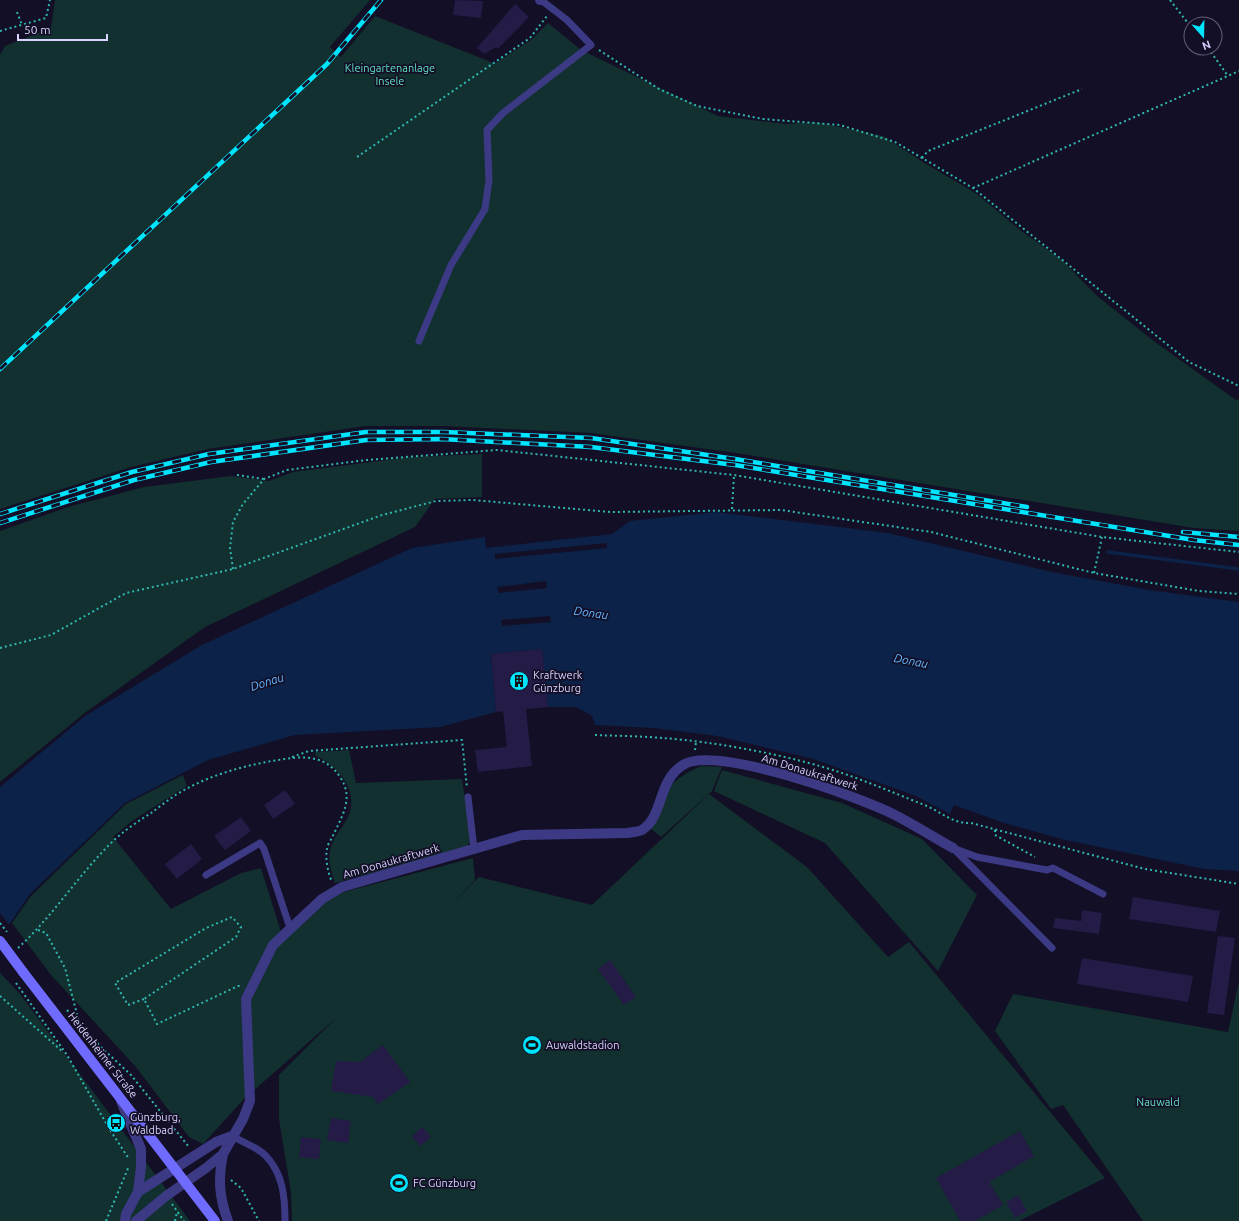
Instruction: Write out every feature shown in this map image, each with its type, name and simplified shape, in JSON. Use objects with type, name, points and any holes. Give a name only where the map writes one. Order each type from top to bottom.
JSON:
[{"type":"main road","name":"Heidenheimer Straße","points":[[0,941],[216,1221]]},
{"type":"street","name":"Am Donaukraftwerk","points":[[136,1221],[166,1196],[223,1154],[243,1119],[250,1101],[246,999],[273,945],[322,899],[335,890],[522,835],[627,833],[641,831],[652,821],[668,777],[683,764],[710,759],[764,768],[845,794],[892,813],[953,848]]},
{"type":"street","points":[[117,1092],[141,1148],[141,1167],[138,1192],[126,1214],[125,1221]]},
{"type":"street","points":[[138,1192],[216,1142],[232,1136]]},
{"type":"street","points":[[223,1154],[219,1174],[223,1205],[228,1221]]},
{"type":"lane","points":[[419,341],[451,265],[485,209],[489,180],[487,130],[503,113],[591,45],[567,20],[541,0]]},
{"type":"lane","points":[[468,797],[474,849]]},
{"type":"lane","points":[[206,875],[260,843],[264,849],[290,928]]},
{"type":"lane","name":"Am Donaukraftwerk","points":[[953,848],[977,857],[1047,870],[1053,868],[1103,894]]},
{"type":"lane","name":"Am Donaukraftwerk","points":[[953,848],[1052,948]]},
{"type":"lane","points":[[232,1136],[264,1154],[281,1176],[285,1207],[285,1221]]},
{"type":"path","points":[[0,31],[46,18],[50,0]]},
{"type":"path","points":[[1170,0],[1183,17]]},
{"type":"path","points":[[357,157],[530,38],[543,23],[552,8]]},
{"type":"path","points":[[17,12],[22,25]]},
{"type":"path","points":[[591,45],[659,89],[697,106],[763,119],[840,125],[895,142],[974,188],[1189,362],[1239,386]]},
{"type":"path","points":[[1214,56],[1228,76]]},
{"type":"path","points":[[974,188],[1239,71]]},
{"type":"path","points":[[922,158],[928,151],[1082,89]]},
{"type":"path","points":[[232,569],[230,548],[233,522],[243,504],[264,479],[287,470],[366,460],[497,450],[734,475],[1102,537],[1239,552]]},
{"type":"path","points":[[237,474],[264,479]]},
{"type":"path","points":[[732,509],[734,475]]},
{"type":"path","points":[[0,648],[51,635],[126,593],[232,569],[382,515],[436,501],[473,500],[610,512],[732,509],[781,510],[931,532],[1094,572],[1200,591],[1239,594]]},
{"type":"path","points":[[1094,572],[1102,537]]},
{"type":"path","points":[[595,736],[661,738],[767,754],[841,773],[929,807],[960,824],[971,824],[1145,869],[1239,884]]},
{"type":"path","points":[[291,758],[309,751],[462,740],[468,797]]},
{"type":"path","points":[[79,1023],[66,968],[46,933],[38,930],[110,844],[135,823],[186,789],[216,776],[253,764],[291,758],[314,757],[330,766],[340,776],[347,788],[348,801],[326,849],[329,875],[335,890]]},
{"type":"path","points":[[995,830],[995,835],[1053,868]]},
{"type":"path","points":[[232,917],[241,927],[236,937],[144,999],[128,1006],[115,983],[206,928],[232,917]]},
{"type":"path","points":[[14,979],[67,1055],[92,1096],[110,1130],[131,1161],[106,1221]]},
{"type":"path","points":[[144,999],[157,1024],[238,986],[252,987]]},
{"type":"path","points":[[0,996],[67,1055]]},
{"type":"path","points":[[63,1004],[79,1023],[131,1076],[195,1155]]},
{"type":"path","points":[[166,1196],[184,1221]]},
{"type":"path","points":[[175,1221],[177,1212]]},
{"type":"green space","name":"Kleingartenanlage Insele","points":[[55,0],[370,0],[330,47],[341,57],[375,16],[494,64],[531,40],[548,23],[581,50],[718,116],[786,124],[816,122],[883,136],[977,194],[1020,230],[1061,259],[1097,296],[1155,342],[1236,400],[1239,399],[1239,531],[1194,528],[736,453],[591,433],[444,426],[366,426],[208,449],[131,467],[0,509],[0,55],[5,46],[51,28]]},
{"type":"green space","points":[[482,454],[482,497],[435,499],[415,527],[205,627],[86,712],[0,782],[0,531],[68,507],[144,487],[231,476],[269,481],[293,472],[411,457]]},
{"type":"green space","points":[[349,750],[356,783],[462,779],[471,838],[467,848],[335,883],[329,856],[335,838],[350,812],[350,794],[348,786],[343,778],[331,765],[316,756],[315,752]]},
{"type":"green space","points":[[701,766],[722,767],[712,791],[661,837],[650,828],[667,790],[680,778]]},
{"type":"green space","points":[[722,770],[842,803],[922,839],[977,895],[938,971],[825,843],[714,791]]},
{"type":"green space","points":[[183,775],[187,786],[132,821],[113,837],[171,909],[241,873],[261,868],[281,932],[340,893],[473,858],[475,880],[450,906],[479,877],[592,905],[709,794],[807,867],[888,957],[909,942],[1105,1178],[1019,1221],[292,1221],[291,1193],[279,1119],[279,1075],[336,1018],[244,1099],[203,1144],[189,1137],[136,1067],[51,975],[12,923],[31,896],[126,804]]},
{"type":"green space","points":[[0,973],[20,994],[190,1221],[0,1221]]},
{"type":"green space","name":"Nauwald","points":[[1239,981],[1239,1221],[1143,1221],[1063,1105],[1051,1109],[995,1031],[1013,994],[1228,1032]]},
{"type":"water","name":"Donau","points":[[716,512],[888,533],[1052,572],[1149,590],[1239,602],[1239,871],[1204,869],[1061,839],[1004,823],[954,805],[950,814],[916,796],[810,758],[717,736],[654,728],[595,725],[592,716],[576,707],[548,707],[542,649],[491,654],[496,712],[440,727],[295,735],[208,760],[125,803],[30,894],[0,938],[0,787],[85,716],[202,645],[412,548],[485,537],[486,548],[612,534],[630,521]],"holes":[[[607,543],[607,548],[495,559],[495,554]],[[546,581],[547,588],[499,593],[497,587]],[[550,616],[551,622],[502,626],[501,620]]]},
{"type":"pier","points":[[0,913],[10,926],[0,940]]},
{"type":"building","points":[[455,0],[483,1],[481,18],[453,15]]},
{"type":"building","points":[[515,4],[529,17],[498,49],[496,47],[484,54],[477,48]]},
{"type":"building","points":[[542,649],[548,707],[526,709],[532,766],[478,772],[475,750],[507,747],[503,711],[496,712],[491,654]]},
{"type":"building","points":[[285,790],[295,804],[273,819],[264,805]]},
{"type":"building","points":[[241,817],[251,831],[225,850],[214,836]]},
{"type":"building","points":[[191,844],[202,859],[177,879],[165,864]]},
{"type":"building","points":[[1133,897],[1220,911],[1216,932],[1129,919]]},
{"type":"building","points":[[1082,910],[1102,913],[1099,934],[1053,928],[1055,918],[1081,921]]},
{"type":"building","points":[[1218,936],[1235,938],[1224,1015],[1207,1013]]},
{"type":"building","points":[[1082,958],[1193,976],[1188,1002],[1077,984]]},
{"type":"building","points":[[610,960],[636,997],[624,1005],[598,969]]},
{"type":"building","points":[[383,1045],[410,1082],[378,1104],[373,1097],[331,1091],[336,1061],[360,1062]]},
{"type":"building","points":[[331,1118],[351,1121],[348,1143],[327,1140]]},
{"type":"building","points":[[422,1127],[431,1137],[420,1146],[412,1136]]},
{"type":"building","points":[[1020,1131],[1034,1156],[989,1182],[1003,1205],[975,1221],[960,1221],[936,1178]]},
{"type":"building","points":[[301,1137],[321,1139],[319,1159],[299,1157]]},
{"type":"building","points":[[1018,1195],[1027,1211],[1015,1218],[1006,1202]]},
{"type":"waterway","points":[[1108,552],[1239,569]]},
{"type":"railway","points":[[0,369],[327,64],[381,0]]},
{"type":"railway","points":[[0,514],[132,472],[209,454],[366,432],[444,432],[591,438],[735,459],[1027,507]]},
{"type":"railway","points":[[0,523],[134,480],[211,462],[366,440],[442,439],[591,447],[735,465],[1194,540],[1239,545]]},
{"type":"railway","points":[[1183,532],[1239,537]]},
{"type":"place","name":"Kraftwerk Günzburg","points":[[519,681]]},
{"type":"place","name":"Auwaldstadion","points":[[532,1045]]},
{"type":"place","name":"Günzburg, Waldbad","points":[[116,1123]]},
{"type":"place","name":"FC Günzburg","points":[[399,1183]]}]
